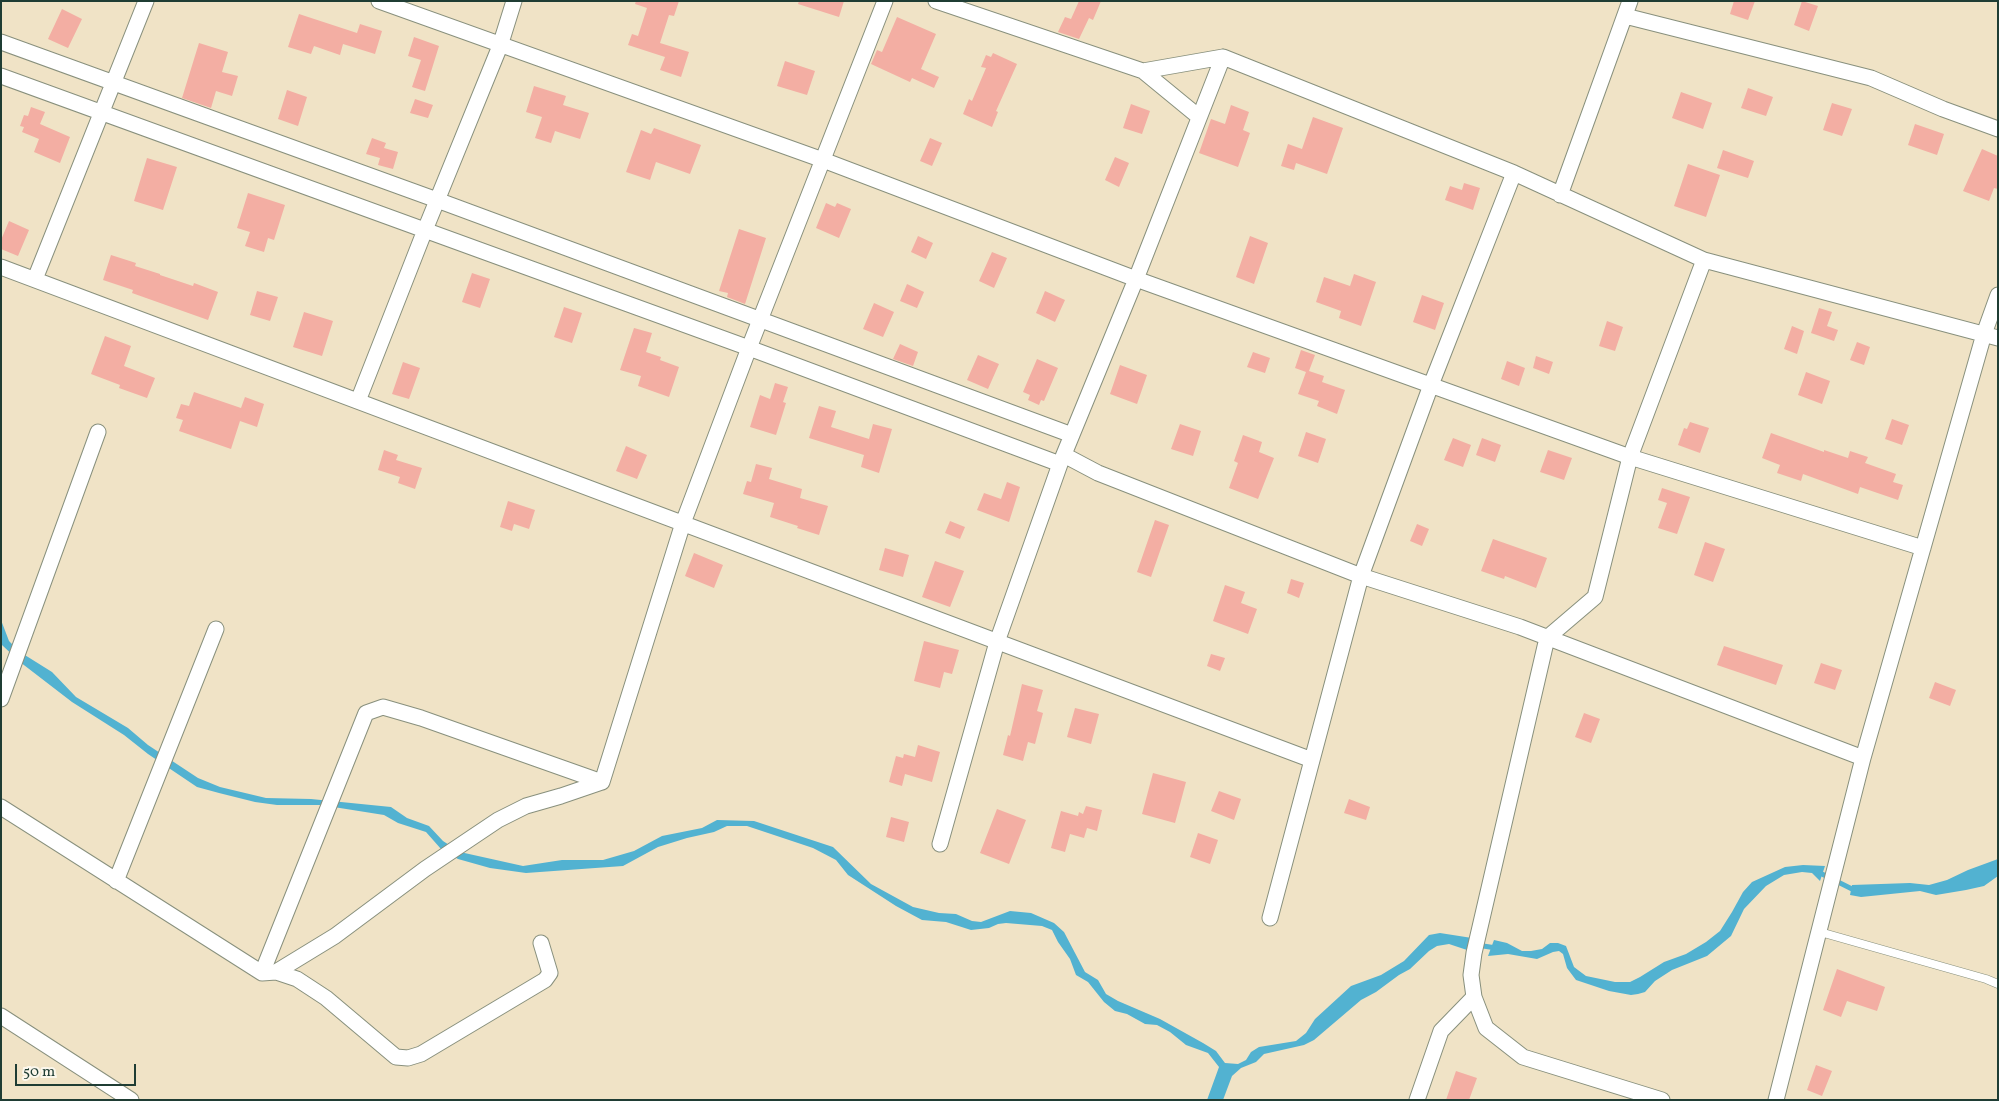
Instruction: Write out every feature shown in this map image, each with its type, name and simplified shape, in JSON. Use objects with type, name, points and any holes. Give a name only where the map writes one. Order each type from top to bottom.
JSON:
[{"type":"street","points":[[35,279],[146,1]]},
{"type":"street","points":[[379,1],[500,46],[823,160],[1136,279],[1630,457],[1923,548]]},
{"type":"street","points":[[358,401],[424,230],[500,46],[514,1]]},
{"type":"street","points":[[602,782],[683,523],[760,319],[885,1]]},
{"type":"street","points":[[936,1],[1143,71],[1199,118]]},
{"type":"street","points":[[1560,195],[1630,1]]},
{"type":"street","points":[[1625,16],[1871,78],[1998,129]]},
{"type":"street","points":[[1,42],[437,200],[1072,435]]},
{"type":"street","points":[[1143,71],[1223,56],[1514,173],[1704,260],[1991,336]]},
{"type":"street","points":[[940,844],[997,642],[1062,459],[1136,279],[1223,56]]},
{"type":"street","points":[[1,76],[749,348],[1062,459],[1361,576],[1520,627],[1863,758]]},
{"type":"street","points":[[1270,918],[1361,576],[1431,385],[1514,173]]},
{"type":"street","points":[[1662,1100],[1523,1057],[1486,1028],[1474,997],[1471,975],[1475,947],[1547,638],[1595,597],[1630,457],[1704,260]]},
{"type":"street","points":[[1,268],[35,279],[1312,760]]},
{"type":"street","points":[[1776,1100],[1863,758],[1923,548],[1991,336],[1998,295]]},
{"type":"street","points":[[1,700],[98,432]]},
{"type":"street","points":[[116,881],[216,629]]},
{"type":"street","points":[[269,973],[366,713],[383,707],[421,718],[602,782]]},
{"type":"street","points":[[269,973],[335,936],[425,869],[498,820],[526,806],[602,782]]},
{"type":"street","points":[[1,807],[116,881],[269,973],[297,979],[326,998],[396,1057],[408,1058],[421,1054],[546,980],[550,973],[541,943]]},
{"type":"street","points":[[1417,1100],[1441,1031],[1474,997]]},
{"type":"street","points":[[1,1016],[131,1100]]},
{"type":"lane","points":[[1820,932],[1998,984]]},
{"type":"water","points":[[1,620],[9,641],[20,652],[52,672],[76,697],[128,728],[148,745],[198,778],[220,787],[266,798],[311,799],[391,807],[407,818],[429,826],[443,841],[460,852],[523,866],[562,860],[603,860],[634,851],[662,836],[702,828],[717,820],[754,821],[833,847],[871,884],[913,907],[939,913],[956,914],[972,921],[981,922],[1010,911],[1031,913],[1054,923],[1064,932],[1085,972],[1098,980],[1106,994],[1160,1019],[1203,1043],[1216,1051],[1225,1063],[1238,1064],[1246,1060],[1251,1052],[1259,1047],[1296,1041],[1306,1033],[1315,1019],[1351,986],[1381,975],[1404,961],[1429,935],[1440,933],[1472,938],[1467,950],[1449,944],[1437,946],[1410,969],[1361,1000],[1314,1040],[1304,1045],[1264,1054],[1256,1062],[1241,1068],[1232,1076],[1223,1100],[1207,1100],[1219,1067],[1208,1053],[1186,1045],[1170,1032],[1157,1025],[1145,1024],[1127,1014],[1115,1011],[1104,1002],[1088,982],[1076,975],[1070,959],[1052,930],[1042,926],[1006,923],[989,928],[971,930],[946,922],[922,920],[896,906],[848,875],[836,860],[813,848],[747,826],[727,826],[714,832],[658,847],[623,866],[526,873],[490,868],[458,859],[441,849],[426,832],[398,823],[384,815],[321,805],[277,805],[255,802],[197,787],[148,754],[124,735],[72,702],[20,662],[2,645]]},
{"type":"water","points":[[1998,859],[1998,876],[1984,886],[1936,895],[1920,891],[1861,897],[1850,895],[1852,885],[1910,883],[1929,885],[1947,880]]},
{"type":"water","points":[[1803,865],[1825,866],[1820,881],[1812,873],[1802,872],[1784,875],[1766,886],[1744,909],[1731,936],[1707,956],[1672,970],[1655,981],[1645,992],[1631,995],[1609,991],[1576,980],[1567,968],[1563,954],[1559,951],[1537,959],[1508,954],[1488,956],[1494,940],[1507,943],[1522,951],[1542,949],[1550,943],[1558,943],[1566,946],[1574,967],[1586,976],[1615,982],[1630,982],[1664,962],[1686,954],[1720,931],[1743,892],[1752,882],[1785,867]]},
{"type":"building","points":[[636,1],[679,1],[674,16],[669,15],[660,43],[689,52],[681,77],[660,70],[665,57],[628,45],[632,34],[638,36],[647,8],[635,4]]},
{"type":"building","points":[[799,1],[844,1],[839,17],[798,4]]},
{"type":"building","points":[[1079,1],[1101,1],[1093,20],[1089,18],[1079,39],[1058,32],[1065,17],[1071,19]]},
{"type":"building","points":[[1734,1],[1755,1],[1748,20],[1730,14]]},
{"type":"building","points":[[1802,1],[1818,6],[1809,31],[1794,25]]},
{"type":"building","points":[[62,9],[82,19],[68,48],[48,39]]},
{"type":"building","points":[[299,14],[357,33],[360,24],[382,31],[375,54],[343,44],[340,55],[314,46],[311,54],[288,47]]},
{"type":"building","points":[[897,17],[936,34],[921,69],[939,77],[934,88],[912,78],[910,82],[871,64],[877,50],[882,52]]},
{"type":"building","points":[[414,37],[439,46],[425,91],[412,87],[421,60],[408,56]]},
{"type":"building","points":[[199,43],[228,52],[222,72],[238,76],[232,96],[216,91],[211,108],[182,98]]},
{"type":"building","points":[[993,53],[1017,64],[996,111],[998,112],[992,127],[963,114],[969,99],[972,101],[986,68],[981,67],[986,55],[991,57]]},
{"type":"building","points":[[785,61],[815,71],[807,95],[777,86]]},
{"type":"building","points":[[534,86],[566,96],[563,105],[589,113],[580,139],[555,131],[551,143],[535,138],[542,117],[526,112]]},
{"type":"building","points":[[1748,88],[1773,97],[1766,116],[1741,108]]},
{"type":"building","points":[[287,90],[307,97],[298,126],[278,119]]},
{"type":"building","points":[[1681,92],[1712,103],[1703,129],[1672,118]]},
{"type":"building","points":[[415,99],[433,105],[428,118],[410,113]]},
{"type":"building","points":[[1832,103],[1852,109],[1842,136],[1823,130]]},
{"type":"building","points":[[1131,104],[1150,111],[1142,134],[1123,128]]},
{"type":"building","points":[[1231,105],[1249,112],[1243,130],[1250,133],[1238,167],[1199,153],[1211,119],[1225,124]]},
{"type":"building","points":[[31,107],[45,112],[40,124],[70,137],[60,163],[34,152],[39,139],[22,132],[24,127],[20,126],[24,115],[28,116]]},
{"type":"building","points":[[1313,117],[1343,128],[1327,174],[1296,163],[1294,170],[1281,166],[1288,144],[1302,149]]},
{"type":"building","points":[[1915,124],[1944,134],[1937,155],[1908,145]]},
{"type":"building","points":[[654,128],[701,145],[690,174],[656,162],[650,180],[626,172],[641,130],[651,134]]},
{"type":"building","points":[[372,138],[386,143],[384,148],[398,152],[393,169],[378,165],[380,158],[366,154]]},
{"type":"building","points":[[930,138],[942,143],[932,166],[920,161]]},
{"type":"building","points":[[1982,149],[1998,156],[1998,189],[1994,188],[1989,201],[1963,191]]},
{"type":"building","points":[[1723,150],[1754,161],[1748,178],[1717,168]]},
{"type":"building","points":[[1115,157],[1129,163],[1119,187],[1105,180]]},
{"type":"building","points":[[147,158],[177,167],[163,210],[134,201]]},
{"type":"building","points":[[1688,164],[1720,175],[1706,217],[1674,206]]},
{"type":"building","points":[[1464,183],[1480,188],[1473,210],[1445,200],[1450,186],[1462,190]]},
{"type":"building","points":[[248,193],[285,205],[274,240],[268,238],[264,252],[245,246],[250,232],[237,228]]},
{"type":"building","points":[[826,203],[835,207],[837,203],[851,209],[839,238],[816,228]]},
{"type":"building","points":[[9,221],[29,230],[18,256],[1,249],[1,240]]},
{"type":"building","points":[[739,229],[766,238],[745,304],[727,297],[728,293],[719,291]]},
{"type":"building","points":[[918,236],[933,243],[926,259],[911,252]]},
{"type":"building","points":[[1250,236],[1268,243],[1254,284],[1236,277]]},
{"type":"building","points":[[992,252],[1007,258],[994,288],[979,281]]},
{"type":"building","points":[[111,255],[136,263],[135,266],[160,275],[193,286],[194,283],[218,292],[208,320],[132,293],[133,290],[103,280]]},
{"type":"building","points":[[472,273],[490,279],[480,308],[462,302]]},
{"type":"building","points":[[1354,274],[1376,282],[1361,326],[1339,318],[1341,311],[1316,302],[1324,277],[1350,286]]},
{"type":"building","points":[[907,284],[924,292],[917,308],[900,301]]},
{"type":"building","points":[[257,291],[278,297],[270,321],[250,315]]},
{"type":"building","points":[[1045,291],[1065,300],[1055,322],[1036,313]]},
{"type":"building","points":[[1422,295],[1444,303],[1435,330],[1413,322]]},
{"type":"building","points":[[874,303],[894,312],[883,337],[863,329]]},
{"type":"building","points":[[564,307],[582,313],[572,343],[554,337]]},
{"type":"building","points":[[1819,308],[1832,312],[1827,326],[1838,330],[1834,341],[1811,333]]},
{"type":"building","points":[[304,312],[333,321],[322,356],[293,347]]},
{"type":"building","points":[[1607,321],[1623,327],[1615,351],[1599,346]]},
{"type":"building","points":[[1792,326],[1804,331],[1797,354],[1784,349]]},
{"type":"building","points":[[634,328],[652,333],[646,352],[661,357],[660,360],[679,367],[669,397],[638,386],[641,376],[620,370]]},
{"type":"building","points":[[105,336],[131,346],[124,366],[155,378],[147,398],[119,388],[120,385],[91,374]]},
{"type":"building","points":[[1857,342],[1870,347],[1864,365],[1850,360]]},
{"type":"building","points":[[900,344],[918,352],[913,366],[893,359]]},
{"type":"building","points":[[1301,350],[1315,355],[1309,371],[1324,376],[1322,382],[1345,390],[1337,414],[1317,406],[1319,401],[1298,394],[1306,372],[1295,368]]},
{"type":"building","points":[[1253,352],[1270,358],[1265,373],[1247,367]]},
{"type":"building","points":[[978,355],[999,364],[988,389],[967,380]]},
{"type":"building","points":[[1536,356],[1553,362],[1549,374],[1533,368]]},
{"type":"building","points":[[1037,359],[1058,368],[1044,401],[1041,400],[1039,405],[1028,400],[1030,395],[1023,392]]},
{"type":"building","points":[[1507,361],[1525,368],[1519,386],[1501,379]]},
{"type":"building","points":[[403,362],[420,368],[409,399],[392,394]]},
{"type":"building","points":[[1120,365],[1147,375],[1137,404],[1110,394]]},
{"type":"building","points":[[1806,372],[1830,381],[1822,404],[1798,395]]},
{"type":"building","points":[[775,383],[788,387],[783,402],[786,403],[776,435],[750,427],[760,395],[770,399]]},
{"type":"building","points":[[194,392],[241,408],[245,397],[264,404],[257,427],[240,421],[231,449],[179,431],[183,420],[176,418],[181,404],[189,406]]},
{"type":"building","points":[[819,406],[836,411],[831,427],[869,439],[873,424],[892,429],[879,473],[861,467],[864,455],[809,438]]},
{"type":"building","points":[[1892,419],[1909,425],[1902,445],[1885,439]]},
{"type":"building","points":[[1690,422],[1709,428],[1700,453],[1678,445],[1684,428],[1687,429]]},
{"type":"building","points":[[1180,424],[1201,431],[1193,456],[1171,449]]},
{"type":"building","points":[[1306,432],[1326,439],[1318,463],[1298,456]]},
{"type":"building","points":[[1771,433],[1824,452],[1824,450],[1848,458],[1850,451],[1868,457],[1865,463],[1896,474],[1893,482],[1903,485],[1898,500],[1860,487],[1858,494],[1803,474],[1801,481],[1777,473],[1780,465],[1762,458]]},
{"type":"building","points":[[1243,435],[1262,442],[1259,452],[1274,458],[1258,499],[1229,488],[1238,463],[1234,461]]},
{"type":"building","points":[[1453,438],[1471,445],[1463,467],[1444,460]]},
{"type":"building","points":[[1482,438],[1501,445],[1495,462],[1476,455]]},
{"type":"building","points":[[626,446],[647,455],[637,479],[616,471]]},
{"type":"building","points":[[384,450],[398,455],[396,460],[422,468],[415,489],[398,483],[400,477],[378,470]]},
{"type":"building","points":[[1548,450],[1572,458],[1564,480],[1540,472]]},
{"type":"building","points":[[756,464],[772,468],[769,479],[802,489],[800,498],[828,506],[819,535],[770,517],[774,503],[743,494],[747,481],[751,482]]},
{"type":"building","points":[[1007,482],[1020,487],[1009,522],[977,510],[984,493],[1001,499]]},
{"type":"building","points":[[1662,488],[1690,497],[1677,534],[1658,528],[1667,503],[1658,500]]},
{"type":"building","points":[[508,501],[535,510],[529,529],[514,524],[512,531],[500,527]]},
{"type":"building","points":[[1155,520],[1169,525],[1151,577],[1137,572]]},
{"type":"building","points":[[950,521],[965,527],[960,539],[945,533]]},
{"type":"building","points":[[1417,524],[1429,529],[1422,546],[1410,541]]},
{"type":"building","points":[[1493,539],[1547,558],[1536,588],[1505,576],[1504,579],[1481,571]]},
{"type":"building","points":[[1705,542],[1725,549],[1713,582],[1694,575]]},
{"type":"building","points":[[885,548],[909,555],[903,577],[879,570]]},
{"type":"building","points":[[694,553],[723,565],[714,588],[685,576]]},
{"type":"building","points":[[935,561],[964,571],[950,607],[922,597]]},
{"type":"building","points":[[1291,579],[1304,583],[1299,598],[1287,593]]},
{"type":"building","points":[[1225,585],[1245,592],[1241,603],[1257,609],[1248,634],[1213,621]]},
{"type":"building","points":[[924,641],[959,650],[952,674],[944,672],[940,688],[914,681]]},
{"type":"building","points":[[1724,646],[1783,665],[1776,685],[1717,665]]},
{"type":"building","points":[[1211,654],[1225,658],[1220,671],[1207,666]]},
{"type":"building","points":[[1821,663],[1842,670],[1835,690],[1814,683]]},
{"type":"building","points":[[1935,682],[1956,690],[1950,706],[1929,698]]},
{"type":"building","points":[[1022,684],[1043,690],[1037,711],[1043,713],[1035,744],[1028,742],[1023,761],[1003,755],[1008,735],[1010,736]]},
{"type":"building","points":[[1075,708],[1099,714],[1091,744],[1067,737]]},
{"type":"building","points":[[1584,713],[1600,719],[1591,743],[1575,737]]},
{"type":"building","points":[[918,745],[940,752],[932,782],[905,774],[902,786],[889,782],[896,756],[903,758],[904,754],[915,757]]},
{"type":"building","points":[[1153,773],[1186,782],[1175,823],[1142,814]]},
{"type":"building","points":[[1219,791],[1241,799],[1234,820],[1211,811]]},
{"type":"building","points":[[1349,799],[1370,807],[1366,820],[1344,813]]},
{"type":"building","points":[[1086,806],[1102,810],[1097,831],[1087,828],[1084,838],[1070,834],[1065,852],[1051,848],[1061,811],[1078,816],[1079,812],[1083,814]]},
{"type":"building","points":[[997,809],[1026,820],[1009,864],[980,853]]},
{"type":"building","points":[[891,817],[909,822],[904,842],[886,837]]},
{"type":"building","points":[[1198,833],[1218,840],[1210,864],[1190,857]]},
{"type":"building","points":[[1837,969],[1885,987],[1877,1011],[1847,1001],[1841,1017],[1823,1010]]},
{"type":"building","points":[[1816,1065],[1832,1071],[1822,1096],[1807,1090]]},
{"type":"building","points":[[1456,1071],[1477,1078],[1469,1100],[1446,1100]]},
{"type":"waterway","points":[[1816,871],[1856,891]]},
{"type":"waterway","points":[[1477,945],[1496,948]]}]
